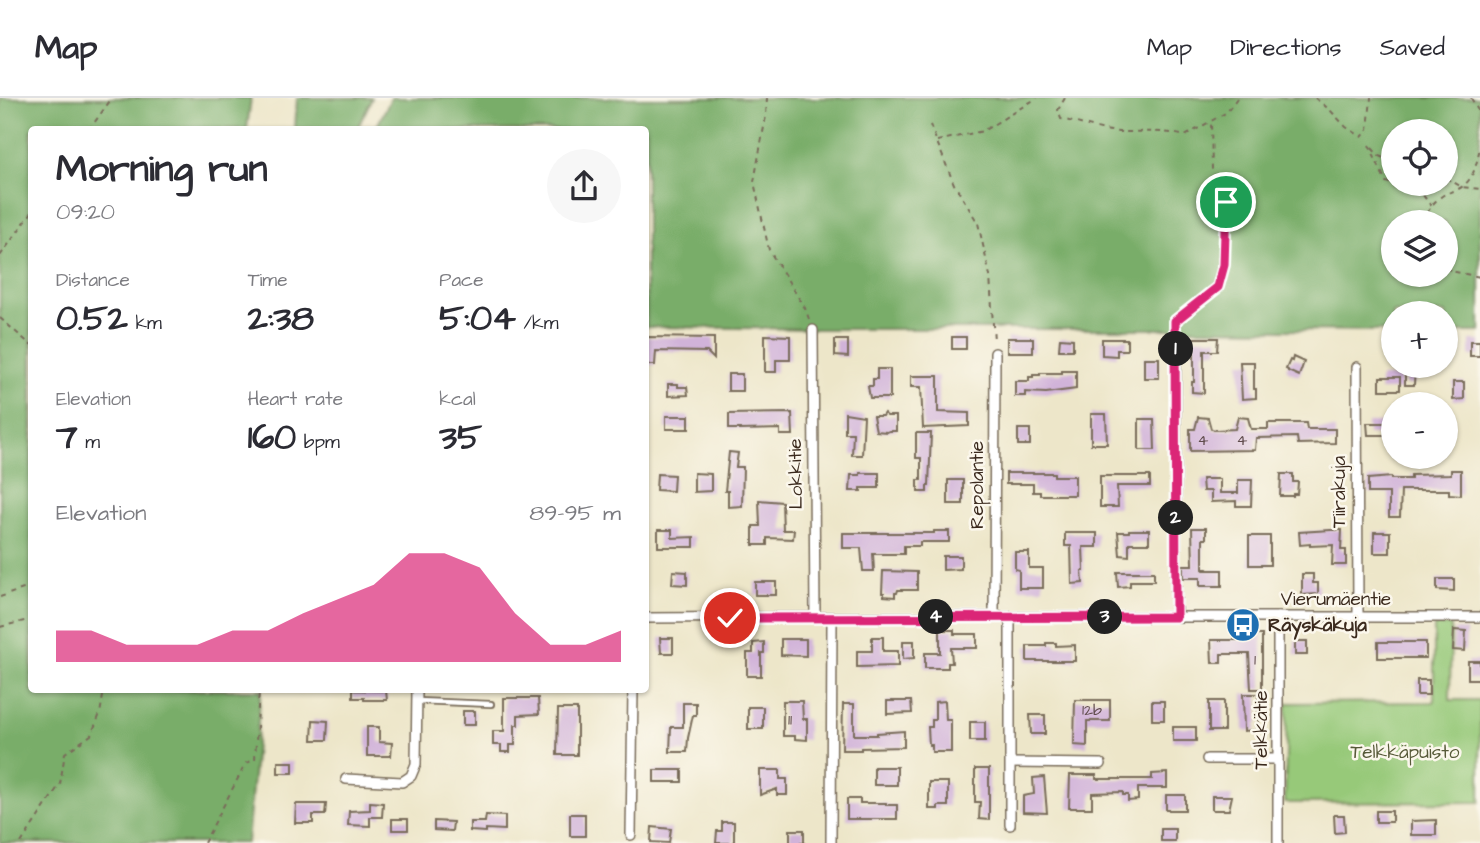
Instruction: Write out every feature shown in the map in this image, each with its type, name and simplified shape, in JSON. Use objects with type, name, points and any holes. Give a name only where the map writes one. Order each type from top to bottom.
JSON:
[{"type":"street","name":"Lokkitie","points":[[813,330],[815,617]]},
{"type":"street","points":[[1176,347],[1176,617]]},
{"type":"street","name":"Repolantie","points":[[994,617],[995,353]]},
{"type":"street","name":"Tiirakuja","points":[[1357,367],[1357,616]]},
{"type":"street","points":[[831,843],[832,617]]},
{"type":"street","points":[[1010,617],[1010,825]]},
{"type":"street","name":"Telkkätie","points":[[1278,617],[1278,843]]},
{"type":"street","name":"Vierumäentie","points":[[649,618],[1480,617]]},
{"type":"street","points":[[346,779],[402,782],[411,776],[416,764],[417,693]]},
{"type":"street","points":[[631,835],[633,693]]},
{"type":"street","points":[[1207,760],[1278,759]]},
{"type":"street","points":[[1011,763],[1101,764]]},
{"type":"lane","points":[[417,701],[491,704]]},
{"type":"path","points":[[92,126],[112,98]]},
{"type":"path","points":[[767,98],[754,182],[769,250],[805,308],[813,330]]},
{"type":"path","points":[[936,141],[983,131],[1037,98]]},
{"type":"path","points":[[1065,98],[1058,110],[1061,119],[1120,132],[1147,130],[1185,136],[1227,113],[1237,98]]},
{"type":"path","points":[[1315,98],[1331,110],[1346,127],[1362,137],[1368,130],[1371,98]]},
{"type":"path","points":[[1471,98],[1480,114],[1480,126]]},
{"type":"path","points":[[1176,347],[1175,321],[1218,287],[1224,265],[1226,202],[1212,170],[1211,122]]},
{"type":"path","points":[[930,125],[954,184],[978,223],[990,276],[995,353]]},
{"type":"path","points":[[1381,157],[1369,145],[1381,171]]},
{"type":"path","points":[[1428,210],[1442,196],[1462,187],[1475,171],[1480,147]]},
{"type":"path","points":[[1458,185],[1480,189]]},
{"type":"path","points":[[1424,196],[1432,207]]},
{"type":"path","points":[[0,256],[28,218]]},
{"type":"path","points":[[1458,272],[1480,277]]},
{"type":"path","points":[[0,318],[28,342]]},
{"type":"path","points":[[0,597],[28,587]]},
{"type":"path","points":[[0,627],[28,620]]},
{"type":"path","points":[[21,843],[60,784],[65,753],[91,735],[100,714],[104,693]]},
{"type":"path","points":[[204,843],[246,763],[255,760],[259,693]]},
{"type":"green space","points":[[0,98],[251,98],[247,126],[28,126],[28,693],[261,693],[247,843],[0,843]]},
{"type":"green space","points":[[297,98],[372,98],[358,126],[295,126]]},
{"type":"green space","points":[[391,98],[1480,98],[1480,332],[1458,332],[1458,301],[1381,301],[1381,331],[649,327],[649,126],[377,126]]},
{"type":"green space","name":"Telkkäpuisto","points":[[1451,625],[1450,700],[1480,700],[1480,802],[1285,803],[1287,703],[1434,702],[1434,626]]},
{"type":"building","points":[[765,335],[790,336],[790,360],[776,360],[776,372],[765,372]]},
{"type":"building","points":[[649,337],[714,338],[714,359],[707,352],[656,351],[655,365],[649,365]]},
{"type":"building","points":[[952,337],[966,337],[966,349],[952,349]]},
{"type":"building","points":[[1007,338],[1033,338],[1033,352],[1007,352]]},
{"type":"building","points":[[1060,338],[1073,339],[1073,350],[1059,350]]},
{"type":"building","points":[[1194,338],[1218,338],[1217,351],[1204,351],[1204,393],[1192,392]]},
{"type":"building","points":[[1102,339],[1127,339],[1127,350],[1117,350],[1117,356],[1102,355]]},
{"type":"building","points":[[835,340],[848,340],[848,357],[835,356]]},
{"type":"building","points":[[1470,341],[1480,341],[1480,356],[1470,356]]},
{"type":"building","points":[[1293,357],[1304,362],[1299,376],[1286,369]]},
{"type":"building","points":[[1144,358],[1159,358],[1159,378],[1144,378]]},
{"type":"building","points":[[1240,362],[1254,362],[1256,398],[1242,399]]},
{"type":"building","points":[[877,369],[890,369],[890,398],[870,398],[868,386],[873,386],[873,379],[877,379]]},
{"type":"building","points":[[1076,371],[1076,389],[1046,393],[1025,392],[1025,396],[1015,396],[1015,381],[1029,381],[1029,377],[1033,375]]},
{"type":"building","points":[[728,374],[742,374],[742,391],[728,391]]},
{"type":"building","points":[[911,376],[938,376],[938,412],[969,413],[969,426],[923,428],[921,387],[911,387]]},
{"type":"building","points":[[1380,377],[1400,378],[1400,390],[1380,390]]},
{"type":"building","points":[[1405,378],[1414,378],[1414,385],[1405,385]]},
{"type":"building","points":[[1453,382],[1464,382],[1464,399],[1458,400],[1458,392],[1453,392]]},
{"type":"building","points":[[668,384],[687,387],[688,395],[668,396]]},
{"type":"building","points":[[792,413],[793,435],[780,435],[780,429],[729,429],[729,414]]},
{"type":"building","points":[[845,413],[864,416],[862,455],[852,455],[853,433],[845,433]]},
{"type":"building","points":[[884,413],[887,416],[896,416],[896,431],[876,431],[873,416],[882,416]]},
{"type":"building","points":[[1091,414],[1106,414],[1107,444],[1091,444]]},
{"type":"building","points":[[666,416],[689,416],[689,429],[666,429]]},
{"type":"building","points":[[1198,417],[1208,418],[1211,429],[1216,430],[1235,429],[1238,417],[1248,418],[1251,429],[1268,429],[1268,423],[1306,423],[1307,429],[1335,429],[1335,443],[1298,444],[1297,437],[1256,438],[1255,450],[1190,451],[1190,429],[1195,429]]},
{"type":"building","points":[[1139,419],[1154,419],[1155,450],[1139,450]]},
{"type":"building","points":[[1367,423],[1381,423],[1381,435],[1368,435]]},
{"type":"building","points":[[1018,429],[1030,429],[1030,445],[1018,445]]},
{"type":"building","points":[[916,433],[931,433],[927,492],[918,492],[921,458],[916,458]]},
{"type":"building","points":[[729,452],[738,453],[736,467],[743,467],[742,506],[728,507],[728,491],[725,491]]},
{"type":"building","points":[[1451,470],[1461,470],[1461,495],[1449,494],[1449,490],[1401,490],[1400,517],[1389,517],[1389,493],[1368,493],[1368,479],[1411,479],[1411,475],[1451,474]]},
{"type":"building","points":[[694,473],[711,474],[711,491],[694,492]]},
{"type":"building","points":[[879,473],[879,488],[850,491],[851,475]]},
{"type":"building","points":[[1006,473],[1075,476],[1075,495],[1040,495],[1040,492],[1033,492],[1033,484],[1006,484]]},
{"type":"building","points":[[657,474],[674,475],[673,491],[656,490]]},
{"type":"building","points":[[1281,474],[1293,474],[1293,482],[1298,482],[1297,494],[1280,496]]},
{"type":"building","points":[[1100,476],[1150,476],[1150,486],[1117,486],[1118,507],[1100,507]]},
{"type":"building","points":[[1202,479],[1220,479],[1220,493],[1238,493],[1238,480],[1252,480],[1251,506],[1236,506],[1236,501],[1211,502],[1211,491],[1203,491]]},
{"type":"building","points":[[948,480],[963,480],[963,504],[948,504]]},
{"type":"building","points":[[759,500],[782,502],[783,530],[794,530],[793,539],[767,538],[767,545],[753,545],[753,526],[760,526]]},
{"type":"building","points":[[1192,528],[1206,528],[1206,539],[1203,539],[1203,569],[1222,570],[1222,586],[1200,586],[1200,578],[1183,578],[1183,565],[1193,565]]},
{"type":"building","points":[[658,530],[672,530],[672,538],[694,537],[694,547],[658,547]]},
{"type":"building","points":[[1149,530],[1149,543],[1129,543],[1129,556],[1120,555],[1118,532]]},
{"type":"building","points":[[1342,530],[1341,550],[1346,550],[1346,565],[1332,565],[1333,545],[1300,545],[1299,532]]},
{"type":"building","points":[[949,531],[949,542],[920,542],[920,546],[904,546],[904,554],[873,554],[874,571],[863,571],[861,548],[843,548],[843,533]]},
{"type":"building","points":[[1374,532],[1390,532],[1390,553],[1374,553]]},
{"type":"building","points":[[1065,533],[1097,533],[1097,547],[1083,547],[1083,583],[1072,584],[1071,546],[1065,546]]},
{"type":"building","points":[[1249,536],[1270,536],[1270,565],[1249,565]]},
{"type":"building","points":[[1015,552],[1029,552],[1029,568],[1043,568],[1043,588],[1019,588]]},
{"type":"building","points":[[943,556],[961,556],[961,569],[943,570]]},
{"type":"building","points":[[673,571],[687,572],[687,585],[672,584]]},
{"type":"building","points":[[883,571],[917,572],[917,590],[898,590],[895,597],[884,596]]},
{"type":"building","points":[[1117,572],[1154,572],[1154,581],[1130,581],[1130,586],[1118,587]]},
{"type":"building","points":[[1302,574],[1313,574],[1313,583],[1318,583],[1318,594],[1302,595]]},
{"type":"building","points":[[1437,579],[1454,579],[1454,591],[1437,590]]},
{"type":"building","points":[[755,582],[776,582],[776,595],[755,595]]},
{"type":"building","points":[[940,630],[954,630],[954,634],[977,634],[977,648],[951,648],[952,663],[948,663],[948,668],[925,668],[925,653],[940,653]]},
{"type":"building","points":[[1454,630],[1466,631],[1465,651],[1453,650]]},
{"type":"building","points":[[1241,635],[1262,635],[1262,689],[1251,689],[1249,654],[1221,654],[1221,663],[1212,663],[1211,640],[1241,640]]},
{"type":"building","points":[[872,637],[883,637],[883,651],[898,651],[898,666],[857,667],[857,651],[872,651]]},
{"type":"building","points":[[660,638],[673,638],[673,653],[661,653]]},
{"type":"building","points":[[781,639],[806,639],[806,656],[781,655]]},
{"type":"building","points":[[903,641],[914,641],[914,658],[903,659]]},
{"type":"building","points":[[1295,641],[1307,641],[1307,655],[1295,655]]},
{"type":"building","points":[[764,642],[761,676],[747,676],[747,653],[753,653],[753,643]]},
{"type":"building","points":[[1378,642],[1426,642],[1426,658],[1378,658]]},
{"type":"building","points":[[1046,643],[1056,643],[1056,646],[1075,645],[1075,661],[1027,661],[1027,646],[1046,646]]},
{"type":"building","points":[[1468,661],[1480,661],[1480,679],[1468,679]]},
{"type":"building","points":[[1417,680],[1429,680],[1429,695],[1417,695]]},
{"type":"building","points":[[353,693],[386,693],[387,700],[364,700],[353,698]]},
{"type":"building","points":[[1243,694],[1258,694],[1256,730],[1244,731]]},
{"type":"building","points":[[504,698],[538,698],[539,714],[518,715],[515,745],[510,745],[510,752],[501,752],[501,745],[493,745],[493,731],[504,731]]},
{"type":"building","points":[[1075,700],[1110,700],[1110,721],[1087,721],[1087,746],[1074,745]]},
{"type":"building","points":[[783,701],[802,701],[803,719],[807,719],[807,740],[783,736]]},
{"type":"building","points":[[887,701],[911,701],[912,713],[887,714]]},
{"type":"building","points":[[945,701],[946,720],[951,720],[951,752],[932,752],[928,727],[932,727],[932,720],[935,720],[935,702]]},
{"type":"building","points":[[1152,701],[1164,701],[1164,720],[1152,720]]},
{"type":"building","points":[[1209,701],[1224,701],[1224,731],[1209,731]]},
{"type":"building","points":[[683,703],[696,703],[696,715],[693,715],[687,752],[670,752],[671,727],[683,727]]},
{"type":"building","points":[[843,704],[854,704],[854,735],[904,731],[904,747],[842,750]]},
{"type":"building","points":[[748,707],[763,707],[763,729],[748,729]]},
{"type":"building","points":[[558,709],[577,709],[577,755],[557,755]]},
{"type":"building","points":[[463,711],[475,711],[475,725],[463,725]]},
{"type":"building","points":[[1030,715],[1045,715],[1045,734],[1031,734]]},
{"type":"building","points":[[313,720],[328,721],[327,740],[312,740]]},
{"type":"building","points":[[970,722],[985,722],[985,741],[970,741]]},
{"type":"building","points":[[367,727],[379,727],[379,742],[392,743],[391,756],[367,756]]},
{"type":"building","points":[[1173,727],[1196,727],[1196,741],[1173,741]]},
{"type":"building","points":[[278,762],[293,762],[293,773],[278,773]]},
{"type":"building","points":[[874,767],[897,767],[897,785],[874,785]]},
{"type":"building","points":[[975,769],[989,769],[989,820],[979,819],[980,802],[975,802]]},
{"type":"building","points":[[654,770],[682,770],[682,782],[654,782]]},
{"type":"building","points":[[760,770],[780,770],[780,779],[787,779],[787,795],[777,795],[777,789],[760,795]]},
{"type":"building","points":[[1167,773],[1167,788],[1138,788],[1138,800],[1128,801],[1128,795],[1123,795],[1123,792],[1092,793],[1092,808],[1069,808],[1070,775],[1096,775],[1096,779],[1152,779],[1152,774]]},
{"type":"building","points":[[1044,777],[1047,813],[1023,812],[1023,796],[1034,794],[1033,778]]},
{"type":"building","points":[[929,782],[948,782],[948,806],[929,809]]},
{"type":"building","points":[[1166,795],[1185,795],[1185,810],[1166,810]]},
{"type":"building","points":[[1212,796],[1232,796],[1229,810],[1212,810]]},
{"type":"building","points":[[847,799],[860,799],[860,803],[897,805],[897,819],[847,819]]},
{"type":"building","points":[[370,802],[383,803],[382,817],[370,817],[370,826],[348,825],[349,811],[370,810]]},
{"type":"building","points":[[296,804],[326,804],[325,815],[313,815],[313,823],[295,823]]},
{"type":"building","points":[[1376,811],[1392,811],[1392,822],[1376,822]]},
{"type":"building","points":[[570,814],[585,814],[585,836],[570,836]]},
{"type":"building","points":[[486,815],[505,816],[505,830],[470,831],[470,822],[485,822]]},
{"type":"building","points":[[1334,815],[1344,815],[1345,832],[1335,833]]},
{"type":"building","points":[[392,819],[408,819],[408,830],[392,830]]},
{"type":"building","points":[[1436,820],[1436,835],[1411,835],[1411,821]]},
{"type":"building","points":[[434,821],[453,822],[452,831],[434,830]]},
{"type":"building","points":[[722,822],[734,822],[734,843],[716,843],[717,831],[722,831]]},
{"type":"building","points":[[652,827],[671,829],[669,843],[651,842]]},
{"type":"building","points":[[1161,829],[1175,829],[1175,841],[1161,841]]},
{"type":"building","points":[[790,830],[804,830],[804,843],[790,843]]},
{"type":"place","name":"Räyskäkuja","points":[[1243,625]]},
{"type":"route","points":[[730,618],[1176,617],[1175,321],[1218,287],[1224,265],[1226,202]]}]
